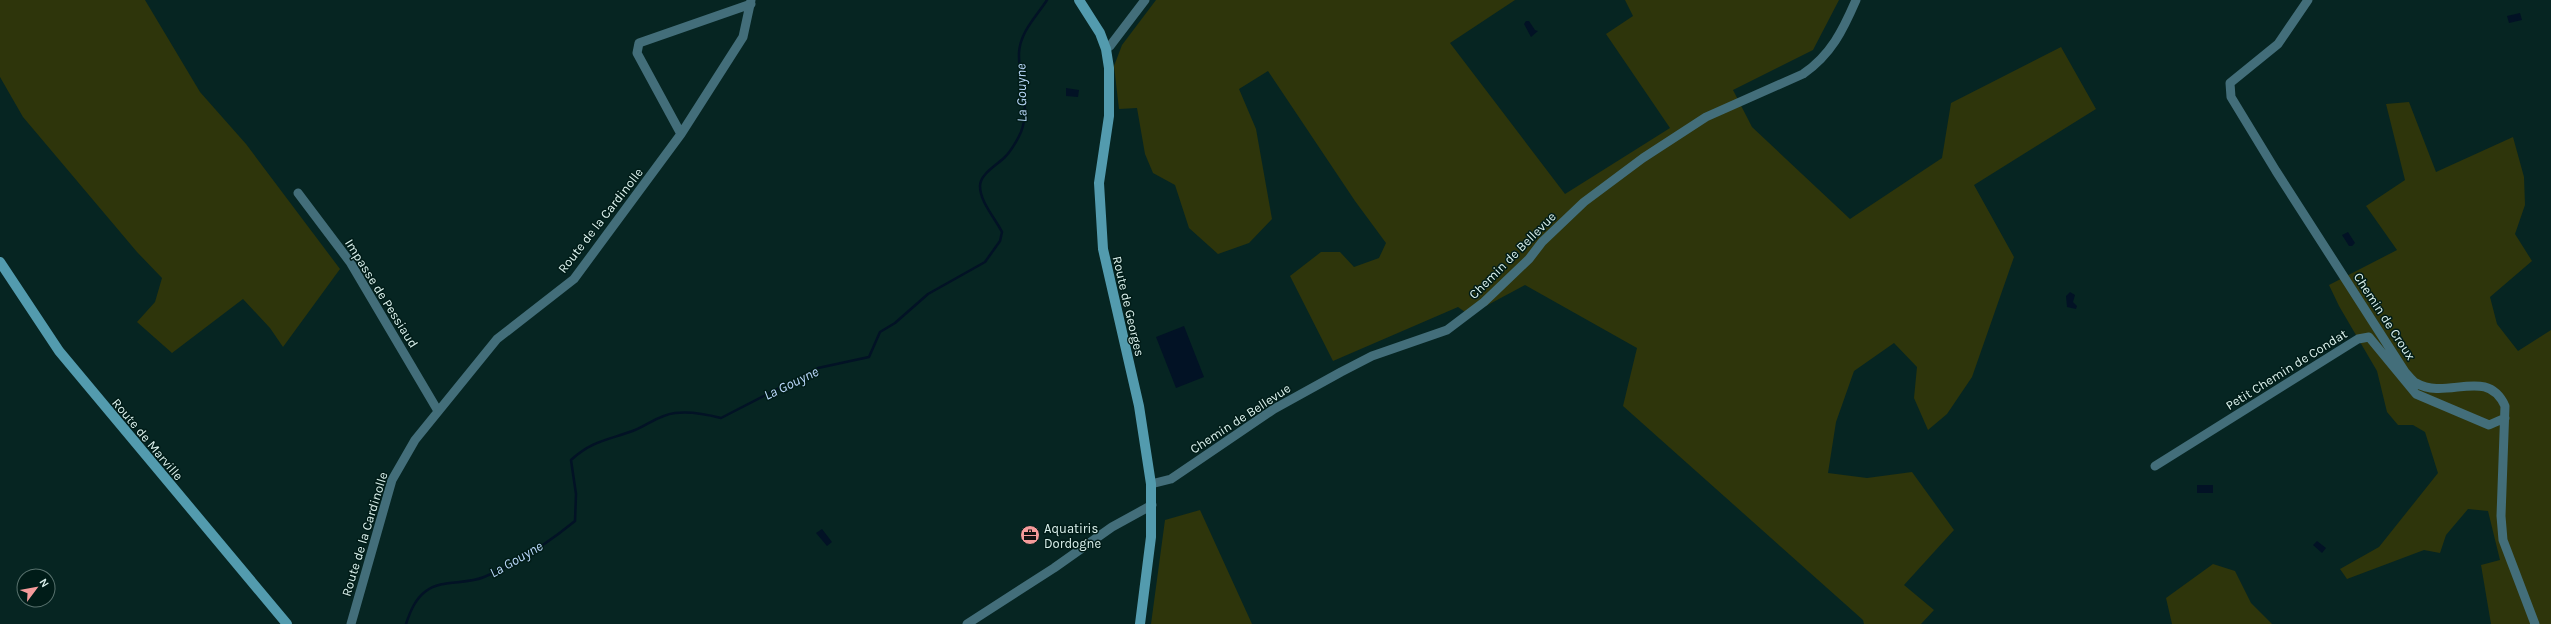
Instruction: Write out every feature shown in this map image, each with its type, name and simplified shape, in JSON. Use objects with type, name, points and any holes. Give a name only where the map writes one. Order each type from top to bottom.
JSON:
[{"type":"street","name":"Route de Georges","points":[[1079,0],[1100,33],[1106,48],[1109,68],[1108,116],[1099,183],[1103,249],[1139,406],[1151,484],[1151,537],[1140,624]]},
{"type":"street","points":[[1106,48],[1110,46],[1144,0]]},
{"type":"street","name":"Chemin de Bellevue","points":[[1151,484],[1171,479],[1274,409],[1334,375],[1372,356],[1447,330],[1461,321],[1514,274],[1559,225],[1584,202],[1643,158],[1700,120],[1728,105],[1796,77],[1816,65],[1835,44],[1856,0]]},
{"type":"street","name":"Chemin de Croux","points":[[2308,0],[2278,44],[2230,83],[2231,97],[2276,171],[2405,372],[2416,383],[2429,388],[2489,387],[2500,394],[2505,406],[2501,516],[2504,540],[2535,624]]},
{"type":"street","points":[[681,134],[637,53],[639,43],[751,2]]},
{"type":"street","name":"Route de la Cardinolle","points":[[351,624],[392,480],[402,460],[438,411],[497,339],[574,279],[681,134],[743,37],[751,2]]},
{"type":"street","name":"Impasse de Pessiaud","points":[[298,193],[350,262],[438,411]]},
{"type":"street","name":"Route de Marville","points":[[0,262],[59,351],[287,624]]},
{"type":"street","name":"Petit Chemin de Condat","points":[[2155,466],[2358,340],[2369,337],[2416,394],[2489,425],[2505,418]]},
{"type":"street","points":[[967,624],[1054,568],[1112,527],[1152,505]]},
{"type":"green space","points":[[0,0],[145,0],[200,92],[246,144],[340,269],[283,347],[270,328],[243,299],[172,353],[137,322],[155,302],[162,278],[137,252],[23,117],[0,77]]},
{"type":"green space","points":[[1156,0],[1515,0],[1450,43],[1565,194],[1670,128],[1606,34],[1633,16],[1625,0],[1839,0],[1813,50],[1733,90],[1752,127],[1850,219],[1942,158],[1951,103],[2061,47],[2096,109],[1974,185],[2014,257],[1972,377],[1947,414],[1928,430],[1914,398],[1917,367],[1894,343],[1854,371],[1836,422],[1828,473],[1867,478],[1912,472],[1954,530],[1904,585],[1934,610],[1921,624],[1864,624],[1863,620],[1623,406],[1637,348],[1525,285],[1469,315],[1458,307],[1333,361],[1290,276],[1321,252],[1340,252],[1354,267],[1379,258],[1386,243],[1355,201],[1268,71],[1239,89],[1256,129],[1272,219],[1249,243],[1218,254],[1189,228],[1175,185],[1153,173],[1145,154],[1137,108],[1119,109],[1114,66],[1122,45]]},
{"type":"green space","points":[[2409,102],[2436,172],[2513,137],[2524,177],[2525,205],[2515,234],[2532,261],[2490,297],[2497,324],[2518,351],[2551,330],[2551,624],[2491,624],[2481,565],[2500,560],[2488,511],[2468,509],[2446,535],[2440,553],[2424,550],[2347,579],[2340,569],[2379,547],[2438,473],[2425,432],[2413,425],[2398,425],[2387,412],[2377,371],[2339,306],[2329,285],[2397,250],[2366,206],[2405,180],[2386,104]]},
{"type":"green space","points":[[1200,510],[1252,624],[1151,624],[1165,520]]},
{"type":"green space","points":[[2213,564],[2235,571],[2251,603],[2272,624],[2172,624],[2166,598]]},
{"type":"water","points":[[2520,13],[2522,20],[2509,23],[2507,16]]},
{"type":"water","points":[[1526,21],[1529,21],[1535,30],[1538,31],[1531,37],[1524,24]]},
{"type":"water","points":[[1066,88],[1079,90],[1078,97],[1066,96]]},
{"type":"water","points":[[2348,232],[2355,243],[2352,246],[2349,246],[2342,235]]},
{"type":"water","points":[[2070,292],[2075,295],[2073,302],[2077,306],[2076,309],[2067,307],[2066,296]]},
{"type":"water","points":[[1184,326],[1204,377],[1176,388],[1156,337]]},
{"type":"water","points":[[2197,485],[2213,485],[2213,493],[2197,493]]},
{"type":"water","points":[[822,529],[832,542],[827,546],[816,533]]},
{"type":"water","points":[[2317,541],[2326,548],[2322,553],[2313,545]]},
{"type":"waterway","name":"La Gouyne","points":[[406,624],[411,610],[416,602],[422,594],[432,587],[446,583],[469,581],[496,572],[531,552],[575,521],[576,494],[571,460],[579,453],[594,444],[635,430],[669,414],[681,412],[704,414],[721,418],[818,368],[869,357],[880,332],[895,323],[928,294],[985,262],[1000,241],[1002,232],[982,198],[980,186],[986,174],[1002,160],[1014,145],[1021,132],[1025,113],[1019,63],[1020,45],[1025,31],[1047,0]]},
{"type":"place","name":"Aquatiris Dordogne","points":[[1030,535]]}]
